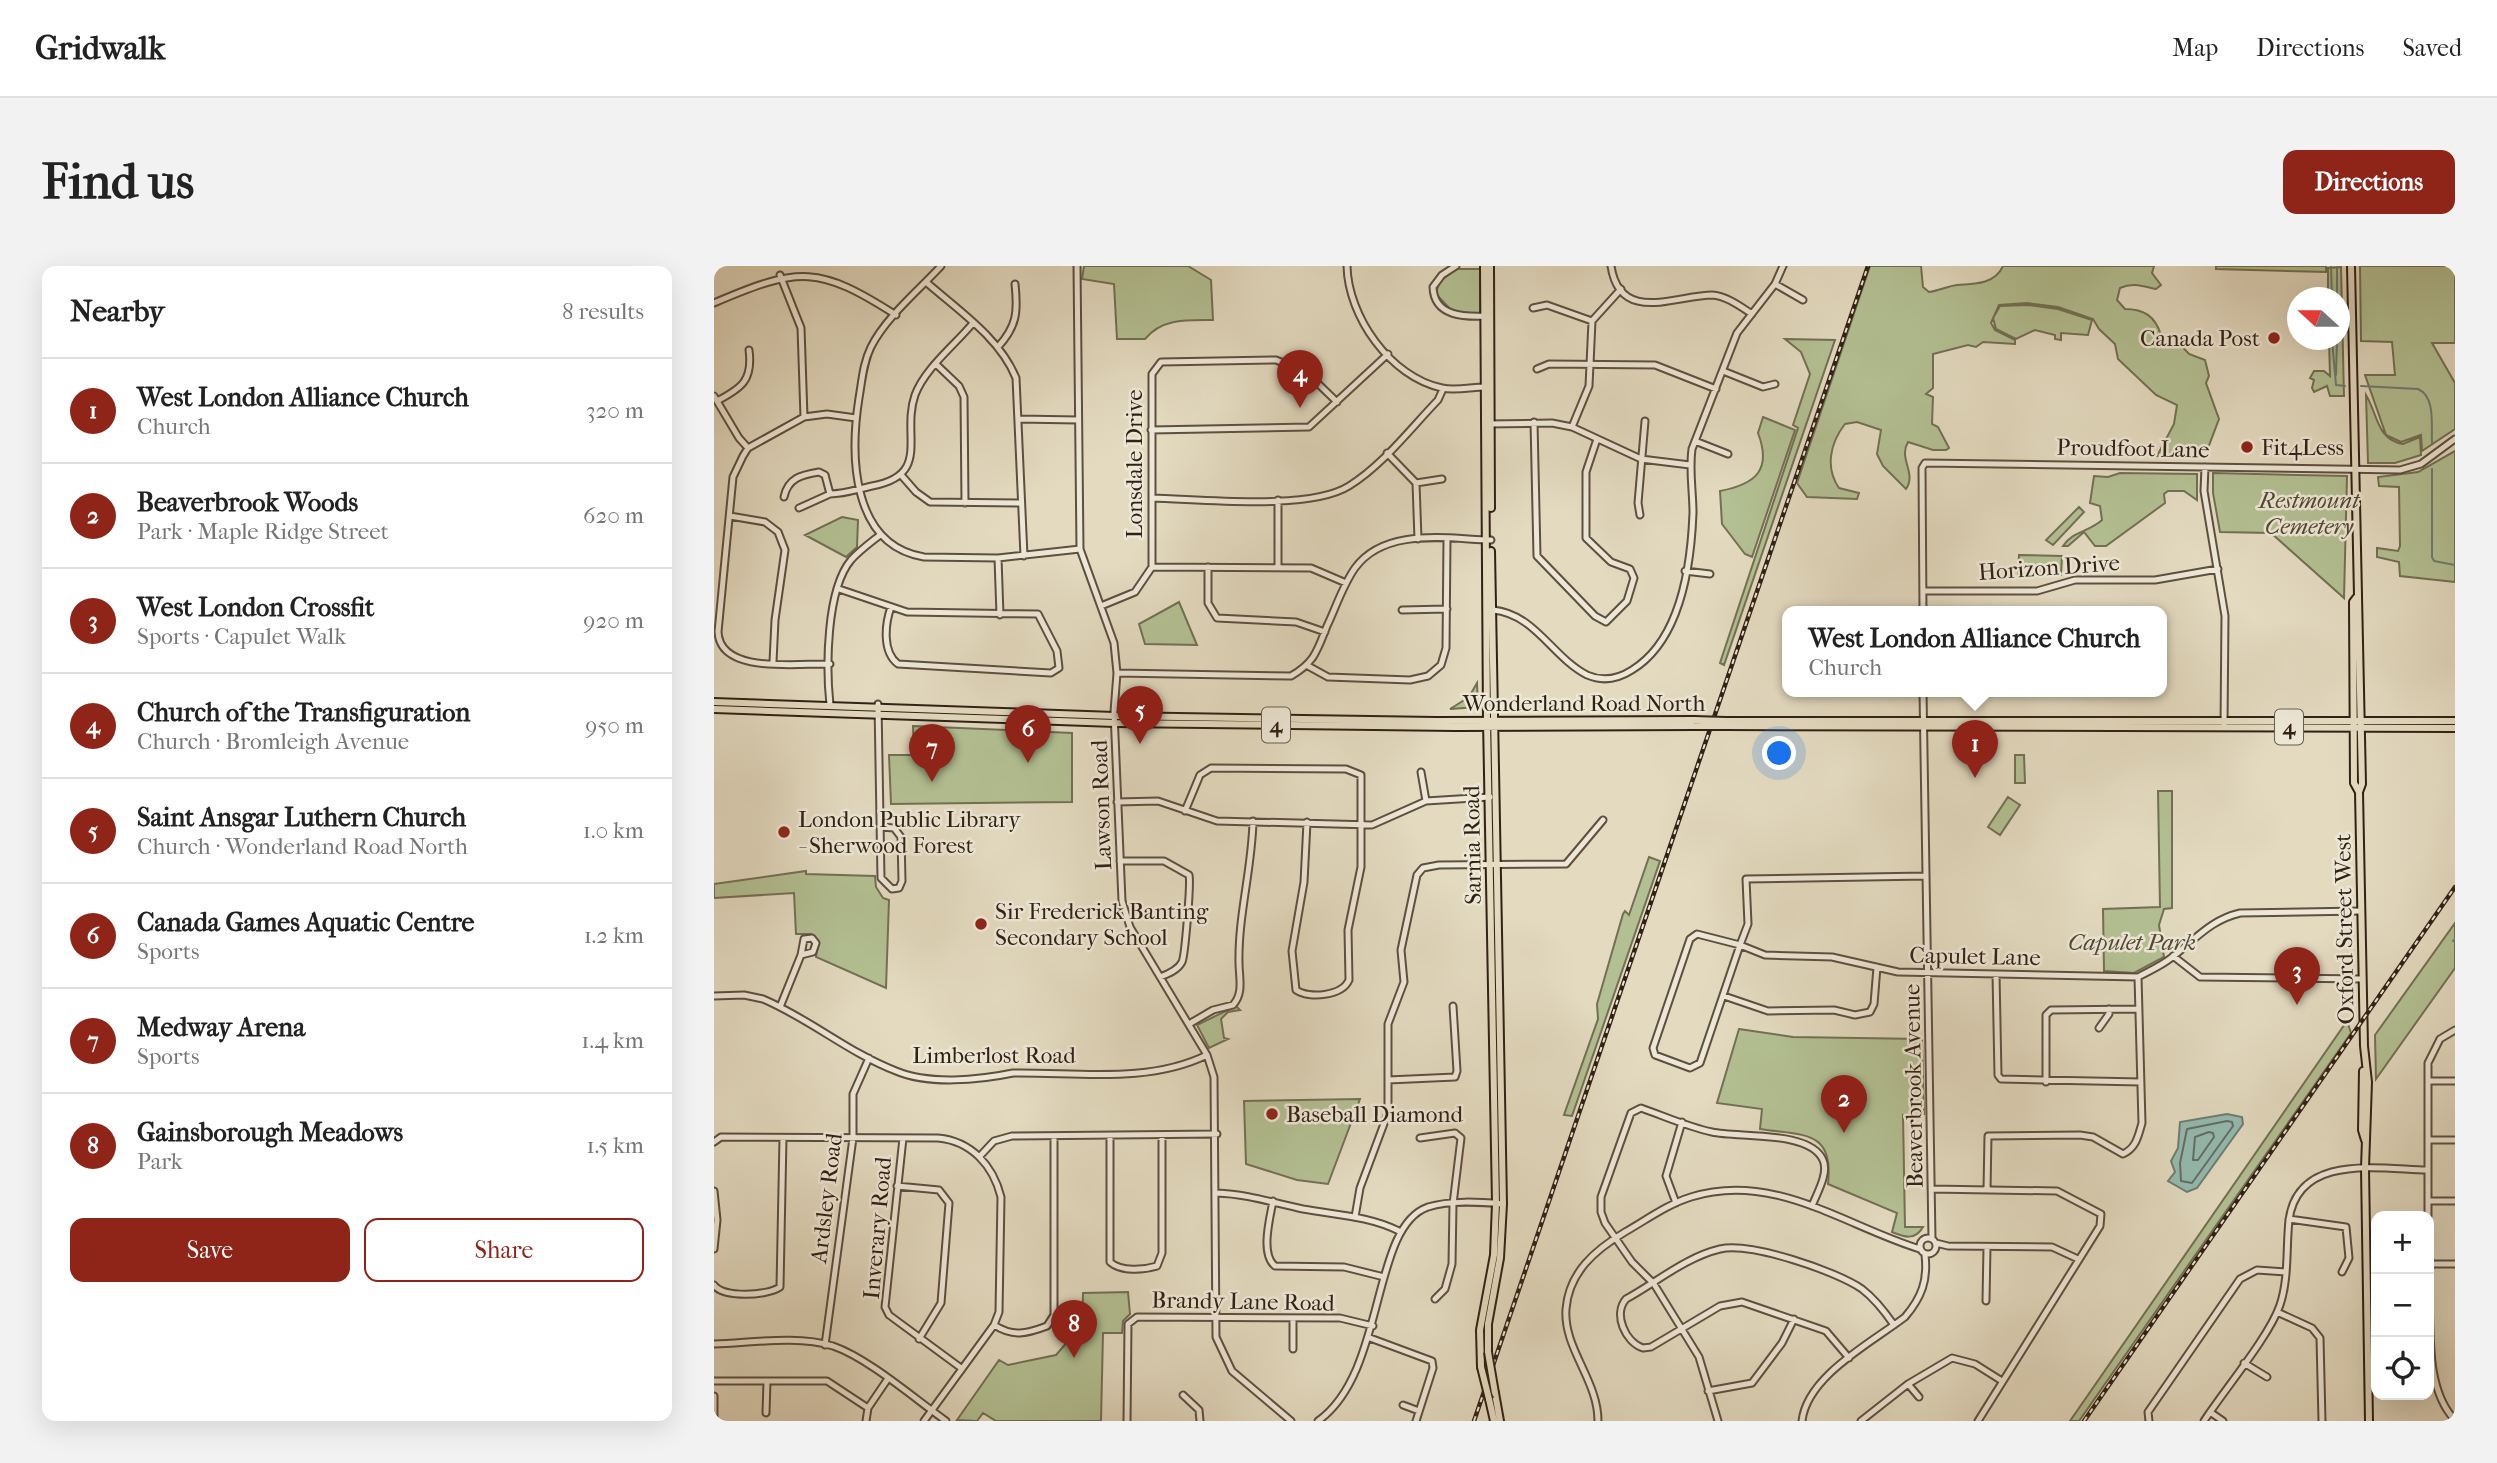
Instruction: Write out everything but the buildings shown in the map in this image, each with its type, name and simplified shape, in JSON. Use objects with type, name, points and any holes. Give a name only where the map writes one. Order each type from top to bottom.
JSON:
[{"type":"main road","name":"Sarnia Road","points":[[1484,266],[1488,316],[1491,723],[1500,1258],[1488,1324],[1488,1352],[1500,1421]]},
{"type":"main road","name":"Sarnia Road","points":[[1489,424],[1486,387],[1490,266]]},
{"type":"main road","name":"Oxford Street West","points":[[2351,266],[2356,598],[2359,601],[2357,725],[2362,784],[2359,792],[2362,979],[2364,1066],[2368,1082],[2365,1168],[2369,1421]]},
{"type":"main road","name":"Sarnia Road","points":[[1489,540],[1493,610],[1491,723]]},
{"type":"main road","name":"Wonderland Road North","points":[[714,702],[1115,719],[1491,723],[2224,723],[2455,729]]},
{"type":"main road","name":"Wonderland Road North","points":[[714,709],[878,708]]},
{"type":"main road","name":"Wonderland Road North","points":[[2357,725],[2455,721]]},
{"type":"main road","name":"Sarnia Road","points":[[1494,1421],[1482,1367],[1480,1330],[1494,1255],[1499,1203]]},
{"type":"street","points":[[941,266],[872,345],[864,368],[853,451],[864,506],[880,535],[914,555],[998,558],[1080,549]]},
{"type":"street","name":"Lawson Road","points":[[1077,266],[1080,549],[1114,643],[1117,673],[1117,802],[1126,917],[1207,1055],[1217,1093],[1216,1337],[1232,1371],[1291,1421]]},
{"type":"street","points":[[1347,266],[1347,286],[1356,314],[1364,328],[1406,371],[1443,389],[1486,387]]},
{"type":"street","points":[[1456,266],[1442,275],[1433,287],[1438,302],[1450,314],[1460,317],[1488,316]]},
{"type":"street","points":[[1611,266],[1621,289],[1646,304],[1720,297],[1752,314]]},
{"type":"street","points":[[1493,610],[1521,617],[1585,673],[1603,680],[1615,678],[1638,667],[1676,620],[1693,513],[1690,465],[1695,441],[1737,333],[1775,284],[1783,266]]},
{"type":"street","points":[[714,303],[802,268]]},
{"type":"street","points":[[827,271],[862,286],[896,315]]},
{"type":"street","points":[[780,275],[801,328],[804,417]]},
{"type":"street","points":[[926,282],[998,347],[1008,359],[1016,378],[1019,503],[1024,556]]},
{"type":"street","points":[[998,347],[1011,332],[1017,319],[1015,284]]},
{"type":"street","points":[[1775,284],[1803,300]]},
{"type":"street","points":[[1572,427],[1589,386],[1592,321],[1621,289]]},
{"type":"street","points":[[1533,308],[1547,305],[1592,321]]},
{"type":"street","points":[[799,508],[830,494],[860,489],[902,475],[910,461],[911,416],[916,395],[937,365],[973,323]]},
{"type":"street","points":[[748,448],[715,398],[741,389],[746,383],[751,368],[749,350]]},
{"type":"street","points":[[1151,430],[1300,429],[1315,424],[1388,354]]},
{"type":"street","name":"Lonsdale Drive","points":[[1101,607],[1135,592],[1152,567],[1152,374],[1161,362],[1276,360],[1306,372],[1337,402]]},
{"type":"street","points":[[1537,369],[1549,364],[1655,365],[1716,389]]},
{"type":"street","points":[[937,365],[960,386],[964,397],[965,503]]},
{"type":"street","points":[[1723,371],[1763,387],[1775,384]]},
{"type":"street","points":[[1152,498],[1306,500],[1337,493],[1351,485],[1387,453],[1438,400],[1443,389]]},
{"type":"street","points":[[830,664],[752,663],[727,654],[719,637],[733,477],[748,448],[804,417],[827,414],[856,418]]},
{"type":"street","points":[[1018,419],[1078,420]]},
{"type":"street","points":[[1640,515],[1645,421]]},
{"type":"street","points":[[1534,422],[1537,556],[1595,616],[1606,622],[1627,601],[1634,578],[1630,569],[1611,562],[1586,538],[1586,472],[1597,439]]},
{"type":"street","points":[[1489,424],[1534,422],[1572,427],[1641,459],[1690,465]]},
{"type":"street","name":"Proudfoot Lane","points":[[1924,591],[1922,468],[1928,463],[2400,470],[2421,464],[2455,439]]},
{"type":"street","points":[[1695,441],[1728,454]]},
{"type":"street","points":[[1387,453],[1416,483],[1418,539]]},
{"type":"street","points":[[2205,467],[2204,491],[2225,616],[2224,723]]},
{"type":"street","points":[[784,497],[786,486],[792,480],[819,471],[825,475],[830,494]]},
{"type":"street","points":[[902,475],[915,492],[930,502],[1019,503]]},
{"type":"street","points":[[1416,483],[1442,479]]},
{"type":"street","points":[[1278,500],[1278,566]]},
{"type":"street","points":[[730,516],[765,522],[778,532],[782,541],[785,557],[775,620],[774,662]]},
{"type":"street","points":[[830,705],[831,618],[839,589],[850,561],[880,535]]},
{"type":"street","points":[[1117,673],[1291,676],[1308,666],[1356,567],[1380,547],[1418,539],[1489,540]]},
{"type":"street","points":[[1308,666],[1328,677],[1410,680],[1428,676],[1441,665],[1446,648],[1447,539]]},
{"type":"street","points":[[998,558],[1000,615]]},
{"type":"street","points":[[1152,567],[1311,568],[1346,583]]},
{"type":"street","points":[[1208,567],[1208,603],[1217,618],[1296,622],[1325,632]]},
{"type":"street","name":"Horizon Drive","points":[[1924,591],[2037,591],[2075,580],[2155,580],[2218,569]]},
{"type":"street","points":[[1685,571],[1710,573]]},
{"type":"street","points":[[839,589],[919,614],[1034,613],[1042,617],[1059,657],[1055,672],[898,664],[888,650],[887,620],[891,607]]},
{"type":"street","points":[[1923,606],[1924,591]]},
{"type":"street","points":[[1402,610],[1447,609]]},
{"type":"street","name":"Beaverbrook Avenue","points":[[1923,697],[1932,1189],[1929,1246]]},
{"type":"street","points":[[878,708],[881,878],[885,885],[892,889],[899,888],[902,881],[901,836],[894,828],[881,827]]},
{"type":"street","points":[[1185,811],[1205,769],[1346,769],[1361,775],[1361,867],[1347,944],[1349,980],[1346,987],[1337,991],[1303,994],[1296,990],[1292,951],[1304,882],[1307,822]]},
{"type":"street","points":[[1421,772],[1426,801]]},
{"type":"street","points":[[1117,802],[1158,801],[1203,819],[1361,825],[1383,822],[1426,801],[1493,797]]},
{"type":"street","points":[[1354,1217],[1360,1188],[1388,1113],[1388,1024],[1404,982],[1401,950],[1417,876],[1423,868],[1439,865],[1566,864],[1603,820]]},
{"type":"street","points":[[1189,1024],[1213,1010],[1233,1004],[1240,993],[1239,935],[1251,864],[1252,821]]},
{"type":"street","points":[[1120,861],[1164,861],[1189,876],[1192,884],[1185,920],[1184,959],[1179,966],[1160,977]]},
{"type":"street","points":[[1877,967],[1874,1004],[1870,1012],[1861,1014],[1834,1010],[1768,1011],[1724,996],[1748,924],[1746,879],[1926,876]]},
{"type":"street","points":[[1987,1190],[1988,1136],[2080,1135],[2093,1137],[2123,1154],[2131,1150],[2138,1139],[2142,1123],[2138,977],[2173,956],[2213,923],[2240,913],[2361,911]]},
{"type":"street","name":"Capulet Lane","points":[[1724,996],[1700,1063],[1690,1068],[1656,1055],[1653,1048],[1690,939],[1703,934],[1765,955],[1832,957],[1877,967],[1928,972],[2138,977]]},
{"type":"street","points":[[780,1007],[801,955]]},
{"type":"street","points":[[2173,956],[2200,976],[2362,979]]},
{"type":"street","points":[[1996,974],[1998,1075],[2009,1082],[2141,1082]]},
{"type":"street","name":"Limberlost Road","points":[[714,996],[744,995],[780,1007],[898,1073],[926,1078],[1013,1073],[1154,1072],[1189,1063],[1207,1055]]},
{"type":"street","points":[[1388,1080],[1455,1077],[1457,1071],[1453,1006]]},
{"type":"street","points":[[2099,1028],[2109,1014],[2109,1009]]},
{"type":"street","points":[[2046,1082],[2046,1015],[2050,1010],[2139,1009]]},
{"type":"street","points":[[2428,1211],[2428,1063],[2434,1046],[2455,1030]]},
{"type":"street","name":"Ardsley Road","points":[[825,1345],[853,1138],[853,1094],[869,1058]]},
{"type":"street","points":[[2428,1081],[2455,1081]]},
{"type":"street","points":[[1718,1421],[1699,1357],[1654,1284],[1632,1262],[1605,1223],[1600,1204],[1631,1113],[1641,1108],[1713,1133],[1768,1136],[1818,1152],[1825,1165],[1812,1206]]},
{"type":"street","points":[[1676,1203],[1666,1176],[1682,1122]]},
{"type":"street","points":[[980,1156],[1001,1137],[1217,1133]]},
{"type":"street","points":[[1420,1138],[1447,1133],[1455,1133],[1461,1138],[1453,1204],[1452,1264],[1446,1289],[1436,1299]]},
{"type":"street","points":[[994,1325],[1013,1335],[1027,1333],[1047,1326],[1054,1315],[1054,1136]]},
{"type":"street","points":[[1110,1136],[1110,1262],[1116,1267],[1147,1269],[1157,1266],[1162,1253],[1162,1136]]},
{"type":"street","points":[[714,1142],[721,1138],[948,1139],[980,1156],[998,1182],[1001,1197],[1002,1295],[994,1325],[924,1421]]},
{"type":"street","points":[[714,1285],[724,1292],[766,1292],[780,1287],[783,1138]]},
{"type":"street","name":"Inverary Road","points":[[903,1138],[884,1307],[889,1315],[919,1339],[961,1368]]},
{"type":"street","points":[[2428,1140],[2455,1140]]},
{"type":"street","points":[[2204,1421],[2277,1312],[2286,1272],[2290,1219],[2298,1195],[2314,1178],[2331,1170],[2427,1170]]},
{"type":"street","points":[[897,1186],[939,1190],[949,1203],[942,1303],[919,1339]]},
{"type":"street","points":[[1932,1189],[2057,1191],[2101,1214],[2099,1226],[1978,1421]]},
{"type":"street","points":[[1598,1421],[1596,1397],[1570,1337],[1566,1310],[1573,1282],[1585,1262],[1615,1238],[1676,1203],[1706,1193],[1749,1190],[1776,1194],[1904,1244],[1920,1249],[1929,1246]]},
{"type":"street","points":[[714,1191],[717,1220],[714,1249]]},
{"type":"street","points":[[1217,1193],[1245,1194],[1381,1222],[1399,1231]]},
{"type":"street","points":[[1273,1201],[1269,1222],[1269,1254],[1275,1266],[1344,1267],[1384,1277]]},
{"type":"street","points":[[2428,1201],[2455,1201]]},
{"type":"street","points":[[1318,1421],[1338,1402],[1351,1383],[1370,1338],[1384,1277],[1399,1231],[1415,1214],[1426,1208],[1453,1204],[1499,1203]]},
{"type":"street","points":[[2290,1219],[2346,1227],[2349,1258],[2342,1272]]},
{"type":"street","points":[[1904,1244],[1948,1247],[2052,1247],[2078,1259]]},
{"type":"street","points":[[1802,1421],[1806,1405],[1817,1385],[1894,1325],[1920,1297],[1929,1246]]},
{"type":"street","points":[[1986,1301],[1987,1247]]},
{"type":"street","points":[[1849,1358],[1826,1331],[1738,1302],[1720,1306],[1647,1348],[1636,1346],[1630,1340],[1618,1314],[1619,1307],[1626,1299],[1701,1255],[1723,1248],[1756,1249],[1860,1288],[1880,1306],[1894,1325]]},
{"type":"street","points":[[2434,1264],[2455,1264]]},
{"type":"street","points":[[2149,1421],[2148,1412],[2240,1279],[2256,1270],[2286,1272]]},
{"type":"street","points":[[2277,1312],[2312,1328],[2320,1338],[2322,1421]]},
{"type":"street","points":[[1293,1318],[1293,1349]]},
{"type":"street","name":"Brandy Lane Road","points":[[1127,1421],[1128,1324],[1131,1319],[1340,1318],[1373,1326]]},
{"type":"street","points":[[1708,1391],[1752,1383],[1782,1343],[1794,1319]]},
{"type":"street","points":[[2433,1337],[2437,1391],[2447,1412],[2455,1420]]},
{"type":"street","points":[[1370,1338],[1432,1360],[1433,1368],[1416,1421]]},
{"type":"street","points":[[714,1344],[801,1342],[845,1351],[946,1421]]},
{"type":"street","points":[[1861,1421],[1908,1384],[1952,1358],[1975,1364],[2002,1381]]},
{"type":"street","points":[[2244,1363],[2267,1377]]},
{"type":"street","points":[[866,1421],[868,1408],[887,1380]]},
{"type":"street","points":[[714,1381],[827,1381],[868,1408]]},
{"type":"street","points":[[766,1413],[767,1381]]},
{"type":"street","points":[[1908,1384],[1919,1397]]},
{"type":"street","points":[[1183,1395],[1199,1410],[1200,1421]]},
{"type":"street","points":[[714,1396],[714,1421]]},
{"type":"street","points":[[1403,1405],[1419,1411]]},
{"type":"street","points":[[2210,1412],[2223,1421]]},
{"type":"green space","points":[[1084,266],[1188,266],[1211,280],[1213,320],[1167,324],[1145,339],[1117,339],[1114,284],[1082,279]]},
{"type":"green space","points":[[1870,266],[1921,266],[1923,287],[1929,292],[1990,280],[2003,266],[2154,266],[2152,273],[2161,285],[2156,289],[2138,285],[2125,286],[2120,288],[2117,300],[2125,309],[2138,310],[2148,315],[2156,323],[2161,335],[2175,339],[2189,354],[2205,360],[2209,376],[2206,383],[2219,419],[2208,448],[2194,457],[2157,456],[2174,424],[2177,405],[2156,395],[2118,359],[2115,344],[2099,329],[2093,319],[2058,307],[2027,303],[1999,305],[1991,323],[1995,330],[2015,340],[2015,344],[1983,342],[1976,347],[1968,345],[1933,354],[1933,388],[1926,394],[1933,397],[1932,424],[1938,427],[1949,448],[1933,450],[1908,442],[1905,454],[1910,477],[1906,489],[1883,466],[1877,454],[1881,430],[1857,422],[1845,424],[1833,447],[1832,472],[1839,488],[1859,493],[1857,499],[1807,497],[1797,483]]},
{"type":"green space","points":[[2216,266],[2326,266],[2326,272],[2216,269]]},
{"type":"green space","points":[[2360,266],[2455,266],[2455,343],[2432,343],[2455,383],[2455,429],[2422,451],[2421,435],[2401,442],[2386,435],[2365,375],[2395,375],[2392,342],[2361,341]]},
{"type":"green space","points":[[2341,267],[2341,287],[2328,287],[2328,268]]},
{"type":"green space","points":[[1456,269],[1480,269],[1480,314],[1453,312],[1436,294],[1439,282]]},
{"type":"green space","points":[[2028,305],[2058,309],[2092,320],[2088,335],[2061,333],[2061,340],[2055,339],[2055,335],[2035,330],[2016,339],[1996,329],[1993,318],[2000,306]]},
{"type":"green space","points":[[1785,339],[1835,340],[1724,665],[1720,663],[1798,428],[1793,425],[1810,374],[1801,352]]},
{"type":"green space","points":[[2329,350],[2343,350],[2344,396],[2330,396],[2327,386],[2314,392],[2314,380],[2310,378],[2314,371],[2324,371],[2330,376]]},
{"type":"green space","points":[[2366,395],[2383,432],[2394,442],[2403,444],[2420,437],[2421,455],[2395,463],[2368,463]]},
{"type":"green space","points":[[1763,417],[1795,430],[1752,557],[1745,554],[1722,524],[1720,491],[1743,484],[1758,473],[1763,457],[1758,433]]},
{"type":"green space","points":[[2455,451],[2455,582],[2400,576],[2399,562],[2377,557],[2377,548],[2398,551],[2400,546],[2399,487],[2379,486],[2378,477],[2418,472]]},
{"type":"green space","points":[[2120,473],[2197,474],[2197,500],[2184,491],[2168,491],[2164,494],[2165,503],[2106,546],[2095,546],[2084,532],[2068,546],[2063,546],[2071,537],[2102,520],[2100,506],[2090,503],[2094,476],[2108,477]]},
{"type":"green space","name":"Restmount Cemetery","points":[[2213,473],[2347,476],[2344,598],[2271,533],[2220,532],[2213,493]]},
{"type":"green space","points":[[2079,507],[2084,512],[2053,545],[2046,540]]},
{"type":"green space","points":[[842,517],[858,520],[857,547],[846,557],[805,535]]},
{"type":"green space","points":[[2019,555],[2062,556],[2061,575],[2018,575]]},
{"type":"green space","points":[[1179,602],[1197,645],[1145,644],[1139,624]]},
{"type":"green space","points":[[1477,683],[1478,707],[1450,709],[1469,697]]},
{"type":"green space","points":[[913,726],[1072,733],[1072,802],[891,804],[889,755],[914,755]]},
{"type":"green space","points":[[2015,755],[2024,755],[2025,783],[2015,783]]},
{"type":"green space","name":"Capulet Park","points":[[2158,791],[2172,791],[2172,908],[2164,909],[2159,925],[2164,957],[2134,973],[2104,971],[2103,909],[2160,907]]},
{"type":"green space","points":[[2008,797],[2020,805],[2000,835],[1988,827]]},
{"type":"green space","points":[[1649,857],[1660,861],[1572,1116],[1564,1115],[1598,1019],[1597,1004],[1623,914],[1625,911],[1629,915]]},
{"type":"green space","points":[[806,871],[806,874],[875,876],[876,887],[883,898],[889,900],[886,988],[816,957],[818,946],[811,934],[796,934],[794,893],[714,898],[714,884]]},
{"type":"green space","points":[[2455,923],[2455,968],[2376,1079],[2375,1035]]},
{"type":"green space","points":[[1236,1006],[1240,1010],[1228,1012],[1221,1019],[1224,1038],[1228,1039],[1209,1048],[1197,1025]]},
{"type":"green space","points":[[2347,1021],[2351,1033],[2079,1421],[2070,1421]]},
{"type":"green space","points":[[1739,1029],[1793,1037],[1922,1039],[1924,1114],[1903,1115],[1905,1227],[1923,1227],[1920,1231],[1909,1237],[1892,1232],[1897,1213],[1828,1184],[1829,1166],[1826,1153],[1820,1144],[1802,1135],[1760,1129],[1762,1109],[1717,1103]]},
{"type":"green space","points":[[1360,1099],[1328,1184],[1297,1180],[1246,1164],[1244,1101]]},
{"type":"green space","points":[[1128,1292],[1130,1314],[1123,1321],[1122,1333],[1103,1333],[1101,1421],[996,1421],[983,1413],[977,1421],[957,1420],[999,1360],[1008,1365],[1056,1355],[1082,1325],[1083,1293]]},
{"type":"water","points":[[2227,1114],[2242,1117],[2243,1124],[2197,1188],[2187,1192],[2168,1181],[2175,1172],[2171,1161],[2178,1148],[2180,1122]]},
{"type":"waterway","points":[[2331,266],[2332,287]]},
{"type":"waterway","points":[[2337,266],[2337,287]]},
{"type":"waterway","points":[[2333,350],[2336,385],[2345,386]]},
{"type":"waterway","points":[[2336,375],[2337,350]]},
{"type":"waterway","points":[[2361,386],[2418,389],[2424,393],[2430,405],[2432,443]]},
{"type":"waterway","points":[[2432,469],[2432,557],[2434,561],[2455,565]]},
{"type":"railway","points":[[1474,1421],[1868,266]]},
{"type":"railway","points":[[2084,1421],[2455,887]]},
{"type":"place","name":"Canada Post","points":[[2274,338]]},
{"type":"place","name":"Church of the Transfiguration","points":[[1300,408]]},
{"type":"place","name":"Fit4Less","points":[[2247,447]]},
{"type":"place","name":"Saint Ansgar Luthern Church","points":[[1140,744]]},
{"type":"place","name":"Canada Games Aquatic Centre","points":[[1028,763]]},
{"type":"place","name":"West London Alliance Church","points":[[1975,778]]},
{"type":"place","name":"Medway Arena","points":[[932,782]]},
{"type":"place","name":"London Public Library - Sherwood Forest","points":[[784,832]]},
{"type":"place","name":"Sir Frederick Banting Secondary School","points":[[981,924]]},
{"type":"place","name":"West London Crossfit","points":[[2297,1005]]},
{"type":"place","name":"Baseball Diamond","points":[[1272,1114]]},
{"type":"place","name":"Beaverbrook Woods","points":[[1844,1133]]},
{"type":"place","name":"Gainsborough Meadows","points":[[1074,1358]]}]
